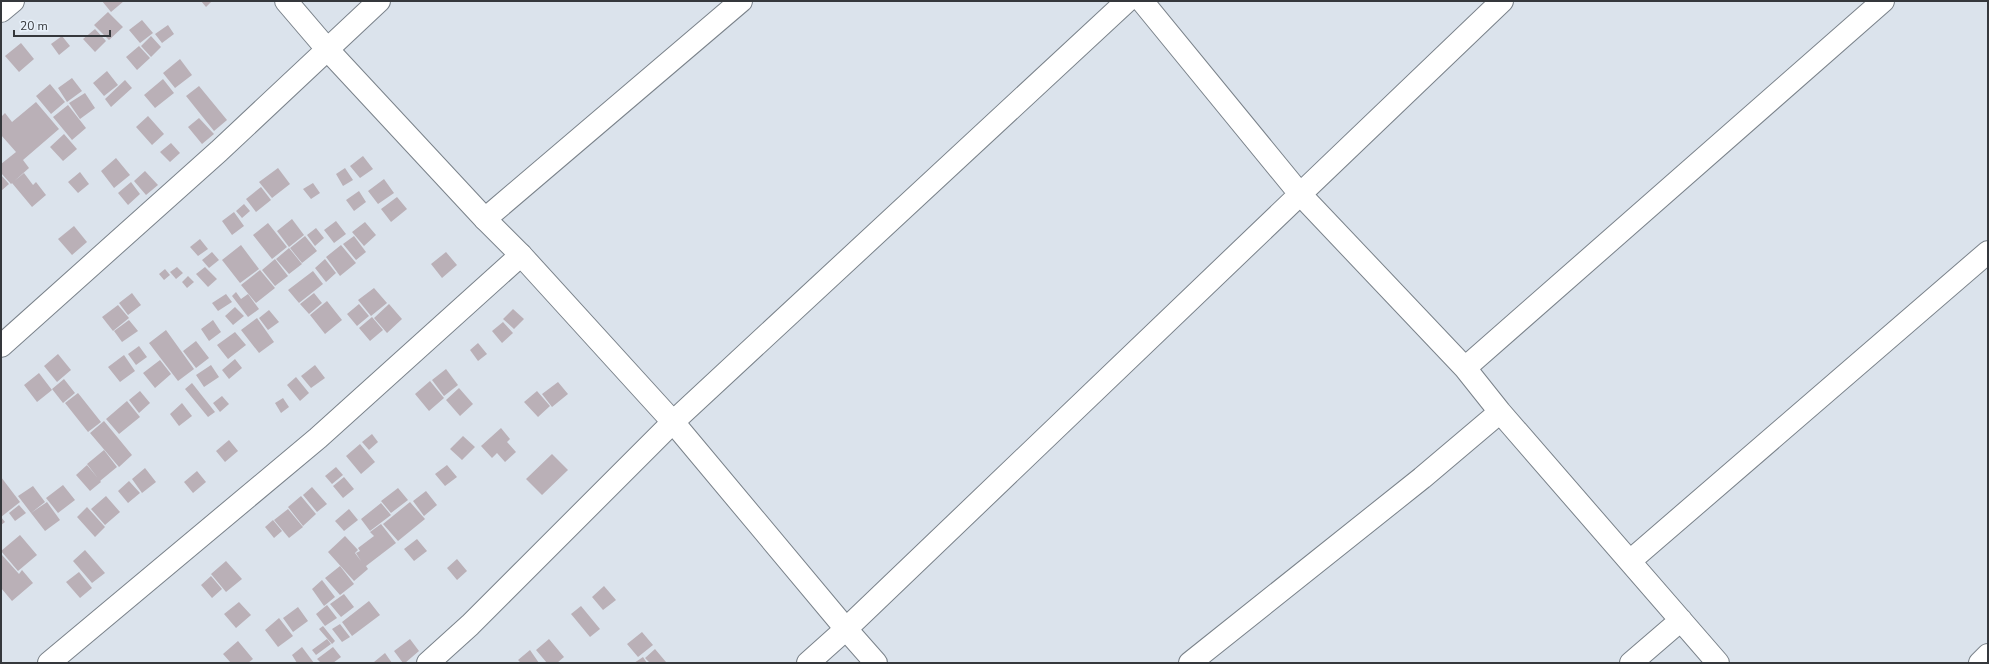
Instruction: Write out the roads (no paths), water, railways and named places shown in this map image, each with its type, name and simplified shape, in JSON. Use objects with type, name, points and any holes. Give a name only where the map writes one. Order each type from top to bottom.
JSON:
[{"type":"street","points":[[1,11],[13,1]]},
{"type":"street","points":[[286,1],[327,49],[485,220],[522,255],[673,422],[876,663]]},
{"type":"street","points":[[1,346],[219,151],[379,1]]},
{"type":"street","points":[[485,220],[741,1]]},
{"type":"street","points":[[428,663],[470,624],[673,422],[1127,1]]},
{"type":"street","points":[[1142,1],[1300,194],[1465,368],[1500,412],[1718,663]]},
{"type":"street","points":[[808,663],[846,629],[1502,1]]},
{"type":"street","points":[[1465,368],[1883,1]]},
{"type":"street","points":[[1630,561],[1988,252]]},
{"type":"street","points":[[49,663],[318,438],[522,255]]},
{"type":"street","points":[[1190,663],[1416,483],[1500,412]]},
{"type":"street","points":[[1631,663],[1681,620]]},
{"type":"street","points":[[1980,663],[1988,655]]}]
